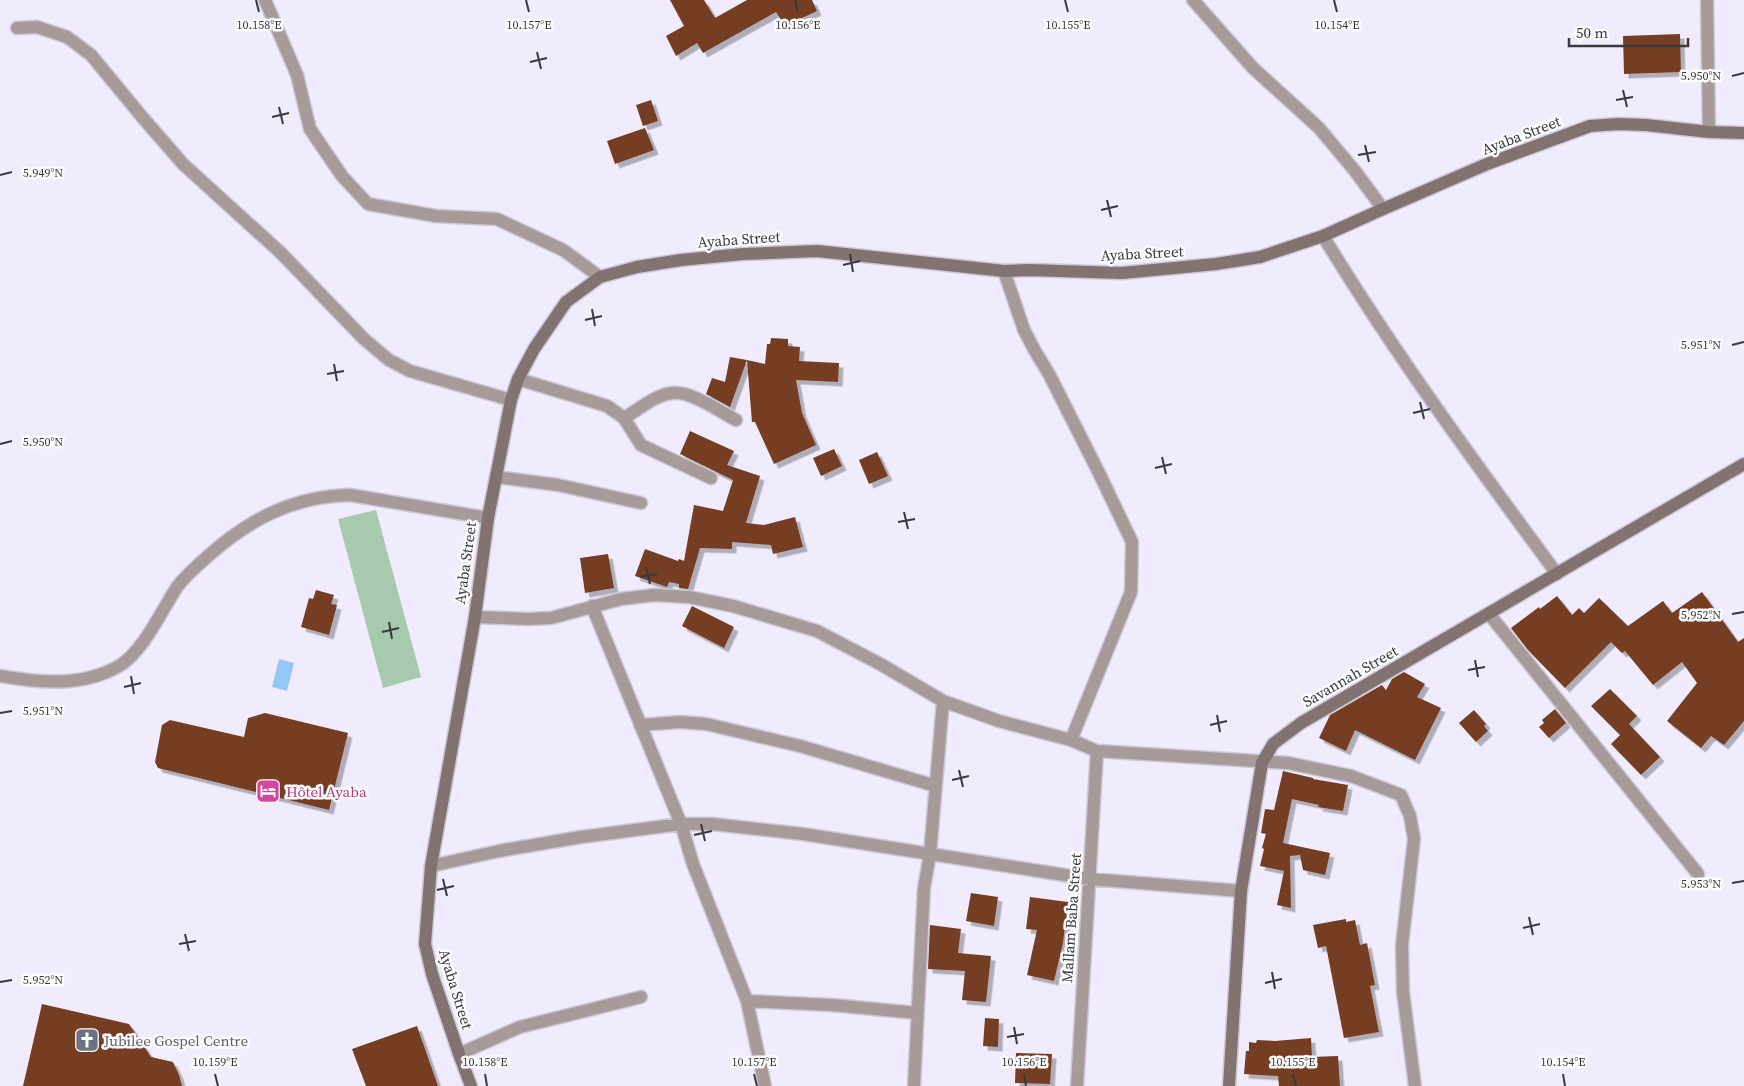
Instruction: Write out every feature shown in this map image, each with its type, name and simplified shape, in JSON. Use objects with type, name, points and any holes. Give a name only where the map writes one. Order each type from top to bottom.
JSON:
[{"type":"main road","name":"Ayaba Street","points":[[472,1086],[432,974],[426,944],[431,866],[475,617],[488,518],[511,400],[518,379],[534,349],[566,302],[600,277],[637,267],[681,260],[817,251],[1004,271],[1122,273],[1260,258],[1323,236],[1487,164],[1590,126],[1646,125],[1709,132],[1744,133]]},
{"type":"main road","name":"Savannah Street","points":[[1230,1086],[1242,892],[1262,763],[1273,744],[1301,724],[1744,464]]},
{"type":"street","points":[[265,0],[297,75],[310,129],[342,176],[368,204],[436,216],[497,219],[564,250],[600,277]]},
{"type":"street","points":[[1192,0],[1253,68],[1319,128],[1383,209]]},
{"type":"street","points":[[1707,0],[1709,132]]},
{"type":"street","points":[[17,28],[37,27],[67,37],[91,55],[183,164],[281,253],[364,340],[389,360],[410,371],[511,400]]},
{"type":"street","points":[[1323,236],[1431,402],[1557,574]]},
{"type":"street","points":[[1004,271],[1034,351],[1049,374],[1088,450],[1132,542],[1131,592],[1071,740]]},
{"type":"street","points":[[518,379],[607,406],[624,418],[642,445],[711,478]]},
{"type":"street","points":[[624,418],[658,398],[672,393],[687,394],[736,420]]},
{"type":"street","points":[[496,477],[558,485],[641,502]]},
{"type":"street","points":[[0,676],[30,681],[63,682],[89,679],[121,665],[133,655],[178,586],[198,565],[225,541],[248,525],[266,515],[304,500],[350,494],[488,518]]},
{"type":"street","points":[[475,617],[551,618],[621,599],[654,595],[689,596],[733,606],[817,631],[882,665],[943,701],[999,722],[1071,740],[1097,751],[1262,763],[1288,763],[1351,776],[1400,795],[1410,816],[1414,839],[1402,945],[1403,992],[1416,1086]]},
{"type":"street","points":[[592,606],[680,824],[693,864],[747,1001],[765,1086]]},
{"type":"street","points":[[1489,614],[1698,874]]},
{"type":"street","points":[[914,1086],[924,888],[930,854],[943,701]]},
{"type":"street","points":[[640,724],[680,722],[706,724],[800,746],[936,786]]},
{"type":"street","name":"Mallam Baba Street","points":[[1077,1086],[1097,751]]},
{"type":"street","points":[[431,866],[581,836],[680,824],[750,827],[1090,879],[1242,892]]},
{"type":"street","points":[[459,1054],[520,1027],[641,996]]},
{"type":"street","points":[[747,1001],[832,1005],[917,1014]]},
{"type":"green space","points":[[376,510],[421,677],[383,688],[338,519]]},
{"type":"water","points":[[279,659],[294,663],[287,691],[272,687]]},
{"type":"building","points":[[670,0],[704,0],[715,18],[747,0],[812,0],[817,11],[785,26],[776,12],[703,53],[697,43],[676,56],[666,36],[684,26]]},
{"type":"building","points":[[1680,34],[1681,72],[1624,74],[1623,36]]},
{"type":"building","points":[[651,100],[658,121],[643,126],[636,105]]},
{"type":"building","points":[[645,128],[654,150],[615,164],[607,141]]},
{"type":"building","points":[[771,338],[788,339],[788,346],[800,347],[799,361],[839,363],[838,382],[796,380],[802,413],[816,445],[774,464],[755,422],[752,422],[747,360],[765,364],[767,344],[770,344]]},
{"type":"building","points":[[730,357],[747,360],[730,407],[706,394],[712,378],[725,382]]},
{"type":"building","points":[[690,431],[734,451],[727,465],[760,476],[746,523],[764,525],[795,517],[803,547],[773,554],[771,545],[732,542],[732,549],[700,548],[688,589],[679,588],[679,584],[669,582],[667,587],[635,576],[645,549],[678,561],[679,559],[684,561],[694,505],[723,511],[733,480],[680,454]]},
{"type":"building","points":[[834,449],[842,466],[821,476],[813,458]]},
{"type":"building","points":[[877,452],[888,476],[869,484],[859,460]]},
{"type":"building","points":[[608,554],[614,588],[585,593],[580,558]]},
{"type":"building","points":[[316,590],[334,595],[331,604],[337,605],[329,635],[301,627],[309,598],[313,599]]},
{"type":"building","points":[[1702,592],[1738,642],[1744,638],[1744,721],[1724,745],[1711,736],[1701,748],[1667,721],[1697,683],[1682,662],[1653,685],[1625,651],[1622,653],[1611,642],[1565,688],[1528,650],[1511,628],[1557,596],[1572,615],[1579,608],[1584,613],[1599,598],[1628,626],[1663,601],[1672,613]]},
{"type":"building","points":[[692,606],[734,627],[724,648],[682,626]]},
{"type":"building","points":[[1404,672],[1425,684],[1417,697],[1441,708],[1415,760],[1355,730],[1346,751],[1319,738],[1330,715],[1382,685],[1386,690],[1392,679]]},
{"type":"building","points":[[1610,689],[1637,716],[1629,724],[1660,757],[1641,775],[1611,744],[1620,735],[1591,706]]},
{"type":"building","points":[[1555,709],[1566,723],[1549,738],[1539,727],[1544,723],[1542,720]]},
{"type":"building","points":[[1474,710],[1486,724],[1484,726],[1488,731],[1476,742],[1459,723]]},
{"type":"building","points":[[265,713],[348,733],[329,810],[158,768],[155,762],[162,725],[170,720],[244,737],[248,718]]},
{"type":"building","points":[[1283,771],[1313,779],[1348,785],[1343,811],[1318,807],[1319,805],[1292,799],[1283,843],[1330,853],[1325,875],[1303,870],[1300,855],[1290,856],[1291,908],[1277,905],[1284,871],[1260,866],[1266,834],[1261,833],[1265,809],[1274,810]]},
{"type":"building","points":[[971,893],[998,897],[994,926],[966,921]]},
{"type":"building","points":[[1030,897],[1068,902],[1063,943],[1054,981],[1027,975],[1037,930],[1026,929]]},
{"type":"building","points":[[1346,919],[1346,922],[1355,920],[1360,945],[1367,943],[1375,985],[1370,986],[1379,1032],[1344,1038],[1326,946],[1318,948],[1313,925]]},
{"type":"building","points":[[930,925],[961,929],[958,953],[991,956],[986,1002],[962,1000],[965,971],[928,969]]},
{"type":"building","name":"Jubilee Gospel Centre","points":[[42,1004],[129,1024],[151,1057],[173,1062],[182,1086],[23,1086]]},
{"type":"building","points":[[985,1018],[999,1019],[998,1047],[983,1046]]},
{"type":"building","points":[[417,1026],[438,1086],[366,1086],[352,1049]]},
{"type":"building","points":[[1311,1038],[1312,1057],[1338,1056],[1340,1086],[1279,1086],[1278,1076],[1244,1074],[1246,1051],[1249,1051],[1249,1042]]},
{"type":"building","points":[[1016,1053],[1052,1054],[1050,1084],[1015,1083]]},
{"type":"place","name":"Hôtel Ayaba","points":[[268,791]]},
{"type":"place","name":"Jubilee Gospel Centre","points":[[87,1040]]}]
